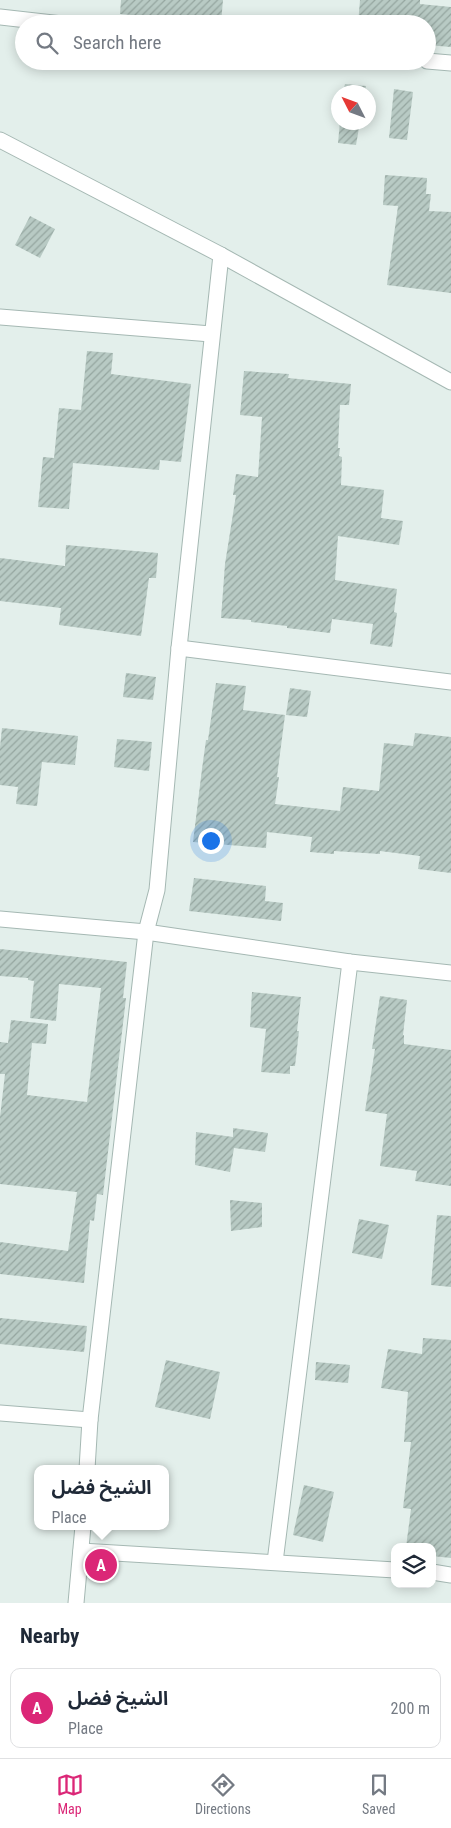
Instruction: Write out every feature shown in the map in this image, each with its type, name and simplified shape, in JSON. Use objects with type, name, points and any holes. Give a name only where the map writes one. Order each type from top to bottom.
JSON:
[{"type":"street","points":[[0,18],[15,19]]},
{"type":"street","points":[[436,62],[451,63]]},
{"type":"street","points":[[0,140],[221,255],[451,382]]},
{"type":"street","points":[[87,1465],[90,1420],[146,932],[157,890],[179,648],[221,255]]},
{"type":"street","points":[[0,317],[212,334]]},
{"type":"street","points":[[179,648],[451,682]]},
{"type":"street","points":[[0,919],[146,932],[350,962],[451,973]]},
{"type":"street","points":[[275,1562],[350,962]]},
{"type":"street","points":[[0,1413],[90,1420]]},
{"type":"street","points":[[76,1603],[83,1530]]},
{"type":"street","points":[[81,1551],[391,1570]]},
{"type":"street","points":[[436,1573],[451,1575]]},
{"type":"building","points":[[121,0],[223,0],[222,15],[120,14]]},
{"type":"building","points":[[360,0],[420,0],[420,4],[451,7],[451,47],[436,46],[436,15],[359,15]]},
{"type":"building","points":[[394,89],[413,92],[407,140],[389,138]]},
{"type":"building","points":[[339,130],[359,130],[356,145],[338,143]]},
{"type":"building","points":[[385,175],[427,178],[426,194],[431,194],[429,211],[451,212],[451,293],[387,285],[398,206],[383,205]]},
{"type":"building","points":[[30,216],[55,229],[40,258],[15,245]]},
{"type":"building","points":[[87,351],[113,353],[111,374],[191,384],[181,462],[160,460],[159,470],[73,463],[69,509],[38,507],[43,457],[54,458],[59,408],[81,410]]},
{"type":"building","points":[[244,371],[289,374],[288,378],[351,384],[349,405],[340,405],[338,448],[340,448],[339,456],[342,457],[341,485],[384,490],[381,518],[403,521],[399,545],[338,536],[335,580],[397,589],[394,612],[397,613],[392,647],[370,644],[373,624],[332,619],[330,633],[287,628],[287,626],[251,622],[251,620],[221,618],[225,564],[236,495],[233,495],[236,474],[258,477],[262,417],[240,415]]},
{"type":"building","points":[[66,545],[158,553],[156,578],[149,578],[141,636],[59,625],[61,608],[0,601],[0,558],[65,566]]},
{"type":"building","points":[[126,673],[156,677],[153,700],[123,697]]},
{"type":"building","points":[[216,683],[246,686],[243,710],[285,715],[275,804],[340,811],[343,787],[379,791],[384,743],[413,746],[415,733],[451,737],[451,873],[418,869],[420,856],[380,851],[380,854],[334,851],[334,854],[310,852],[312,837],[267,832],[266,848],[193,842],[206,740],[208,740]]},
{"type":"building","points":[[290,688],[311,691],[307,717],[286,715]]},
{"type":"building","points":[[2,728],[78,736],[75,765],[42,762],[37,806],[16,804],[18,787],[0,785]]},
{"type":"building","points":[[117,739],[152,742],[149,771],[114,767]]},
{"type":"building","points":[[194,878],[266,886],[265,901],[283,903],[281,921],[189,911]]},
{"type":"building","points":[[0,949],[127,962],[123,998],[126,998],[103,1195],[97,1194],[94,1221],[90,1220],[84,1283],[0,1274],[0,1242],[68,1251],[77,1192],[0,1184],[0,1117],[5,1074],[0,1074],[0,1042],[8,1043],[11,1020],[48,1024],[46,1044],[32,1043],[27,1095],[87,1102],[101,988],[59,984],[56,1021],[30,1018],[34,981],[28,980],[28,978],[0,976]]},
{"type":"building","points":[[252,992],[301,997],[295,1066],[290,1066],[290,1074],[261,1072],[266,1029],[250,1027]]},
{"type":"building","points":[[380,996],[407,1000],[403,1035],[404,1044],[451,1050],[451,1186],[415,1181],[417,1171],[380,1166],[387,1114],[365,1111],[375,1049],[372,1049]]},
{"type":"building","points":[[233,1128],[268,1133],[265,1152],[234,1148],[230,1172],[195,1165],[196,1132],[233,1137]]},
{"type":"building","points":[[230,1200],[262,1203],[262,1227],[231,1231]]},
{"type":"building","points":[[437,1215],[451,1216],[451,1287],[431,1285]]},
{"type":"building","points":[[359,1219],[389,1225],[382,1259],[352,1253]]},
{"type":"building","points":[[0,1318],[87,1326],[84,1352],[0,1344]]},
{"type":"building","points":[[423,1338],[451,1340],[451,1558],[436,1556],[436,1543],[407,1543],[411,1509],[403,1508],[411,1442],[404,1442],[408,1392],[381,1388],[388,1349],[422,1354]]},
{"type":"building","points":[[166,1360],[220,1372],[210,1419],[155,1407]]},
{"type":"building","points":[[316,1362],[350,1365],[348,1383],[315,1380]]},
{"type":"building","points":[[304,1485],[334,1492],[323,1542],[293,1535]]},
{"type":"place","name":"الشيخ فضل","points":[[101,1565]]}]
